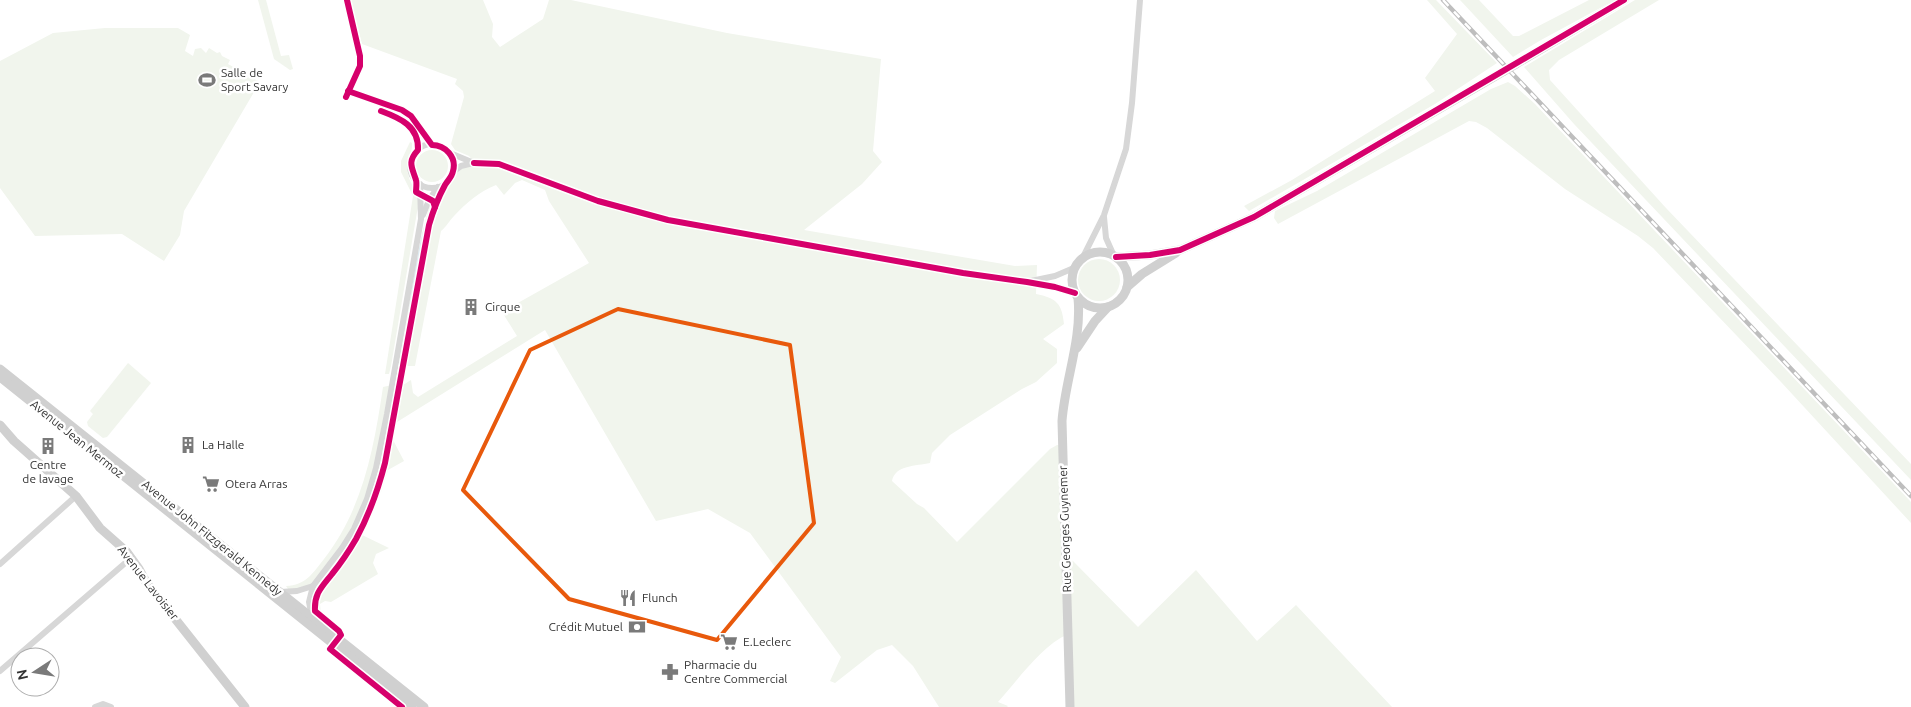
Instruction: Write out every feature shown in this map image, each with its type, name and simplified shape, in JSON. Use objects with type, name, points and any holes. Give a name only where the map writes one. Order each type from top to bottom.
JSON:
[{"type":"main road","points":[[1180,250],[1150,255],[1115,257],[1108,254],[1094,253],[1079,263],[1072,280],[1077,296],[1092,307],[1108,307],[1120,300],[1127,287],[1142,274],[1180,250],[1254,217],[1624,0]]},
{"type":"main road","points":[[1115,257],[1126,270],[1127,287]]},
{"type":"main road","name":"Rue Georges Guynemer","points":[[1070,707],[1062,421],[1078,330],[1077,296]]},
{"type":"main road","name":"Rue Georges Guynemer","points":[[1074,352],[1095,321],[1108,307]]},
{"type":"main road","name":"Avenue John Fitzgerald Kennedy","points":[[0,369],[424,707]]},
{"type":"main road","name":"Avenue Jean Mermoz","points":[[0,377],[412,707]]},
{"type":"main road","name":"Avenue Lavoisier","points":[[0,425],[14,441],[76,496],[100,528],[131,558],[146,582],[245,707]]},
{"type":"street","points":[[1027,282],[1056,276],[1079,263],[1104,215],[1126,149],[1132,103],[1140,0]]},
{"type":"street","points":[[438,187],[429,188],[420,184],[414,177],[411,167],[412,158],[418,150],[427,145],[444,147],[450,153],[454,162],[454,171]]},
{"type":"street","points":[[450,153],[474,163]]},
{"type":"street","points":[[421,219],[429,200],[438,187],[449,180],[454,171],[461,166],[474,163],[500,164],[598,201],[668,220],[938,269],[1027,282],[1077,296]]},
{"type":"street","points":[[312,618],[309,602],[313,586],[350,537],[370,490],[386,420],[421,219],[420,184]]},
{"type":"street","points":[[1104,215],[1106,238],[1115,257]]},
{"type":"street","points":[[0,564],[76,496]]},
{"type":"street","points":[[0,671],[131,558]]},
{"type":"street","points":[[280,592],[297,591],[313,586]]},
{"type":"street","points":[[95,707],[103,704],[111,707]]},
{"type":"highlighted area","points":[[618,309],[790,345],[814,523],[717,640],[569,599],[463,490],[530,350]]},
{"type":"shaded area","points":[[258,0],[266,0],[281,56],[289,55],[293,69],[290,70],[274,59]]},
{"type":"shaded area","points":[[350,0],[483,0],[493,24],[492,37],[500,47],[543,19],[549,0],[571,0],[727,33],[881,59],[873,151],[882,162],[862,184],[804,230],[1015,266],[1037,265],[1036,294],[1049,297],[1060,306],[1064,324],[1043,339],[1057,349],[1057,363],[1036,382],[950,435],[932,453],[930,463],[902,469],[897,472],[892,481],[924,508],[957,542],[1050,449],[1057,445],[1062,445],[1066,558],[1073,561],[1138,627],[1196,570],[1257,641],[1296,605],[1392,707],[1070,707],[1068,634],[1058,639],[1039,655],[998,702],[1007,707],[939,707],[913,666],[892,645],[877,650],[835,683],[830,681],[841,657],[750,533],[708,509],[656,521],[545,330],[397,422],[392,438],[404,461],[388,470],[381,492],[360,534],[389,548],[376,554],[373,563],[378,574],[331,602],[325,601],[320,604],[321,614],[319,623],[310,611],[313,587],[290,592],[286,586],[304,581],[312,574],[337,540],[348,520],[365,477],[371,455],[383,387],[392,385],[400,387],[411,380],[413,393],[418,397],[517,336],[502,312],[589,263],[549,201],[545,190],[522,180],[515,183],[504,195],[496,185],[490,188],[469,202],[441,231],[415,366],[404,366],[398,363],[422,233],[428,211],[438,187],[449,180],[454,171],[474,162],[469,156],[455,150],[451,144],[464,97],[463,91],[455,84],[457,79],[362,44]]},
{"type":"shaded area","points":[[1427,0],[1436,0],[1497,63],[1435,104],[1249,211],[1244,206],[1292,180],[1435,91],[1425,78],[1457,34]]},
{"type":"shaded area","points":[[1460,0],[1479,0],[1513,36],[1519,36],[1589,0],[1615,0],[1513,57]]},
{"type":"shaded area","points":[[1635,0],[1659,0],[1559,60],[1549,70],[1550,80],[1666,208],[1911,464],[1911,480],[1574,124],[1524,67]]},
{"type":"shaded area","points":[[105,28],[178,28],[190,35],[185,51],[193,56],[195,49],[201,48],[206,53],[209,48],[217,53],[220,52],[222,56],[230,60],[228,64],[260,82],[184,211],[180,235],[164,261],[122,234],[35,236],[0,188],[0,61],[53,33]]},
{"type":"shaded area","points":[[1508,82],[1535,104],[1911,502],[1911,523],[1781,382],[1653,248],[1638,236],[1565,189],[1487,128],[1476,122],[1469,121],[1278,224],[1274,218],[1275,211],[1317,191],[1491,89]]},
{"type":"shaded area","points":[[410,142],[412,147],[407,170],[418,195],[419,205],[391,366],[389,374],[385,374],[413,196],[401,172],[401,161]]},
{"type":"shaded area","points":[[432,150],[438,151],[443,155],[447,160],[447,172],[443,177],[438,181],[432,182],[426,181],[421,177],[417,172],[416,166],[417,160],[421,155],[426,151]]},
{"type":"shaded area","points":[[1103,259],[1111,262],[1117,268],[1120,280],[1117,292],[1111,298],[1095,301],[1087,298],[1081,292],[1078,276],[1081,268],[1087,262]]},
{"type":"shaded area","points":[[128,363],[151,383],[107,437],[103,438],[88,426],[87,422],[93,414],[90,411]]},
{"type":"waterway","points":[[400,364],[421,244],[433,205]]},
{"type":"waterway","points":[[357,532],[371,502],[379,477],[396,389]]},
{"type":"railway","points":[[1443,0],[1911,496]]},
{"type":"cycle path","points":[[346,97],[360,66],[360,56],[347,0]]},
{"type":"cycle path","points":[[1116,257],[1150,255],[1180,250],[1254,217],[1624,0]]},
{"type":"cycle path","points":[[348,91],[402,110],[411,116],[432,145],[441,147],[449,153],[454,166],[452,175],[440,195],[429,225],[385,463],[379,483],[369,512],[356,539],[319,591],[315,605],[315,611],[339,631],[341,635],[330,649],[402,707]]},
{"type":"cycle path","points":[[381,111],[401,120],[412,129],[418,150],[411,161],[416,181],[416,192],[433,201],[435,207]]},
{"type":"cycle path","points":[[474,163],[499,164],[598,201],[668,220],[963,273],[1055,287],[1075,293]]},
{"type":"place","name":"Salle de Sport Savary","points":[[207,80]]},
{"type":"place","name":"Cirque","points":[[471,307]]},
{"type":"place","name":"La Halle","points":[[188,445]]},
{"type":"place","name":"Centre de lavage","points":[[48,446]]},
{"type":"place","name":"Otera Arras","points":[[211,484]]},
{"type":"place","name":"Flunch","points":[[628,598]]},
{"type":"place","name":"Crédit Mutuel","points":[[637,627]]},
{"type":"place","name":"E.Leclerc","points":[[729,642]]},
{"type":"place","name":"Pharmacie du Centre Commercial","points":[[670,672]]}]
